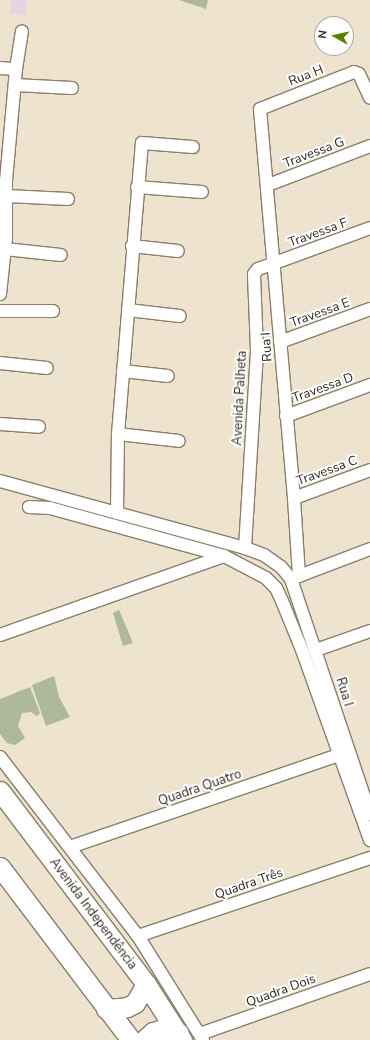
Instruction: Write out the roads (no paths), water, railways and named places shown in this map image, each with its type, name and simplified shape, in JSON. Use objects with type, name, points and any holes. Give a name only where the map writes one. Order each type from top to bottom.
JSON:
[{"type":"main road","name":"Avenida Independência","points":[[0,790],[146,984],[181,1037]]},
{"type":"main road","points":[[0,867],[106,1009],[131,1040]]},
{"type":"main road","points":[[106,1009],[118,1009],[131,1005],[141,995],[146,984]]},
{"type":"main road","points":[[144,1040],[153,1032],[160,1030],[181,1037]]},
{"type":"street","points":[[0,294],[7,196],[3,181],[6,124],[15,85],[22,31]]},
{"type":"street","points":[[0,68],[16,69]]},
{"type":"street","name":"Rua H","points":[[260,109],[354,72],[359,74],[370,98]]},
{"type":"street","points":[[15,85],[72,88]]},
{"type":"street","name":"Rua I","points":[[260,109],[275,263],[280,342],[294,498],[295,578],[316,650],[370,814]]},
{"type":"street","points":[[117,513],[118,434],[132,246],[142,143],[193,147]]},
{"type":"street","name":"Travessa G","points":[[268,185],[370,146]]},
{"type":"street","points":[[137,187],[202,192]]},
{"type":"street","points":[[7,196],[68,199]]},
{"type":"street","name":"Travessa F","points":[[275,263],[370,228]]},
{"type":"street","points":[[4,242],[61,255]]},
{"type":"street","points":[[132,246],[178,251]]},
{"type":"street","name":"Avenida Palheta","points":[[245,548],[257,350],[254,274],[258,269],[275,263]]},
{"type":"street","name":"Travessa E","points":[[280,342],[370,309]]},
{"type":"street","points":[[128,310],[180,316]]},
{"type":"street","points":[[0,312],[53,311]]},
{"type":"street","points":[[0,363],[47,368]]},
{"type":"street","points":[[123,371],[168,376]]},
{"type":"street","name":"Travessa D","points":[[286,416],[370,386]]},
{"type":"street","points":[[0,424],[39,427]]},
{"type":"street","points":[[118,434],[179,441]]},
{"type":"street","name":"Travessa C","points":[[294,498],[370,470]]},
{"type":"street","name":"Rua I","points":[[0,481],[245,548],[269,559],[295,578]]},
{"type":"street","points":[[29,507],[50,508],[224,556],[251,569],[276,588],[302,650],[338,755],[370,840]]},
{"type":"street","points":[[295,578],[370,549]]},
{"type":"street","points":[[0,634],[224,556]]},
{"type":"street","points":[[316,650],[370,631]]},
{"type":"street","name":"Quadra Quatro","points":[[70,847],[338,755]]},
{"type":"street","name":"Quadra Dois","points":[[0,758],[138,936],[202,1037],[370,974]]},
{"type":"street","name":"Quadra Três","points":[[138,936],[370,858]]}]
